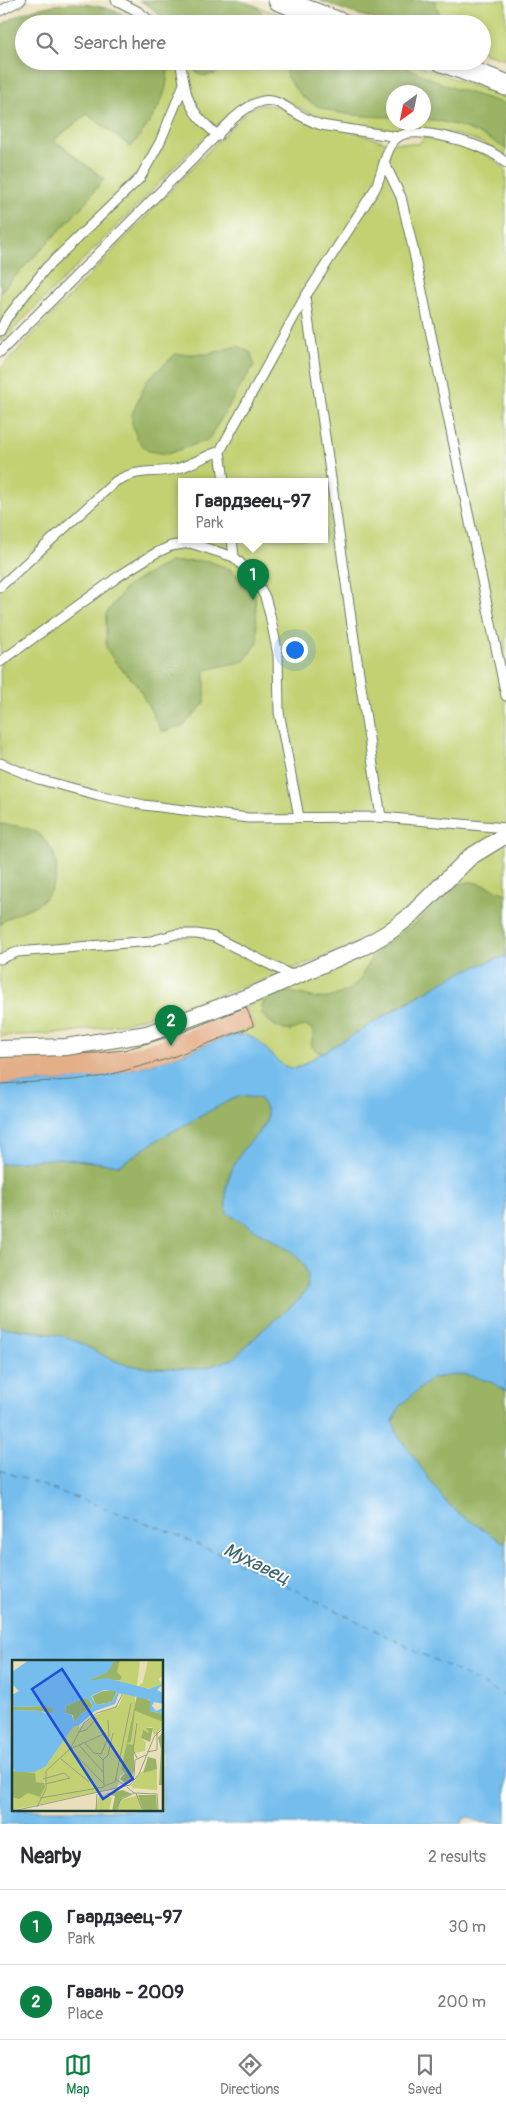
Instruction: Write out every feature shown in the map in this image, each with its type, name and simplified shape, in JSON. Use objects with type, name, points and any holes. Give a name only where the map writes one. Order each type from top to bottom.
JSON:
[{"type":"street","points":[[279,0],[318,15]]},
{"type":"street","points":[[466,70],[506,85]]},
{"type":"street","points":[[0,1049],[66,1047],[147,1034],[197,1017],[365,946],[389,932],[409,916],[470,857],[506,835]]},
{"type":"lane","points":[[0,11],[21,0]]},
{"type":"lane","points":[[116,0],[143,15]]},
{"type":"lane","points":[[182,70],[190,101],[198,116],[218,136]]},
{"type":"lane","points":[[0,331],[3,322],[46,268],[140,178],[160,142],[184,84]]},
{"type":"lane","points":[[0,352],[252,103],[262,100],[273,101],[311,121],[321,124],[398,137],[408,133],[433,134],[476,146],[494,154],[506,163]]},
{"type":"lane","points":[[224,478],[220,451],[305,297],[375,189],[385,164],[387,152],[398,137]]},
{"type":"lane","points":[[385,164],[401,197],[413,248],[506,696]]},
{"type":"lane","points":[[305,297],[381,817]]},
{"type":"lane","points":[[0,587],[116,481],[128,474],[141,471],[176,469],[220,451]]},
{"type":"lane","points":[[0,662],[118,576],[154,554],[172,546],[190,543],[234,557],[255,578],[265,597],[270,615],[278,655],[278,712],[299,817]]},
{"type":"lane","points":[[232,543],[234,557]]},
{"type":"lane","points":[[0,763],[38,779],[144,805],[248,818],[381,817],[506,828]]},
{"type":"lane","points":[[0,959],[17,952],[151,941],[176,934],[197,934],[214,937],[294,976]]},
{"type":"green space","points":[[139,0],[238,0],[253,5],[263,15],[159,15]]},
{"type":"green space","points":[[319,0],[435,0],[439,15],[360,15]]},
{"type":"green space","points":[[435,0],[506,0],[506,59],[491,55],[491,15],[439,15]]},
{"type":"green space","points":[[73,3],[90,5],[116,11],[123,15],[19,15],[53,5]]},
{"type":"green space","points":[[253,5],[281,15],[261,15],[258,8]]},
{"type":"green space","points":[[15,17],[15,70],[168,70],[168,73],[163,96],[158,107],[131,147],[87,114],[54,140],[104,179],[79,210],[0,292],[0,26]]},
{"type":"green space","points":[[168,70],[195,70],[196,72],[215,75],[220,70],[431,70],[506,98],[506,158],[478,141],[431,130],[431,85],[386,85],[386,129],[323,118],[277,97],[260,96],[234,111],[217,125],[0,343],[0,292],[79,210],[104,179],[54,140],[87,114],[145,129],[160,101]]},
{"type":"green space","points":[[196,70],[218,70],[208,76],[199,74]]},
{"type":"green space","points":[[285,70],[412,70],[453,88],[506,104],[506,149],[467,129],[431,120],[431,85],[386,85],[386,117],[351,115],[323,108],[311,103],[291,83]]},
{"type":"green space","points":[[259,105],[270,105],[385,142],[419,144],[424,137],[468,148],[488,156],[506,170],[506,830],[371,938],[261,981],[117,1025],[64,1033],[0,1036],[0,369],[250,109]]},
{"type":"green space","points":[[238,346],[251,353],[254,365],[208,440],[167,454],[148,451],[138,441],[132,424],[132,414],[147,380],[176,354],[208,354]]},
{"type":"green space","points":[[208,561],[230,569],[255,592],[258,643],[244,661],[205,670],[205,703],[184,725],[162,732],[137,685],[116,663],[106,648],[106,614],[127,586],[169,562]]},
{"type":"green space","points":[[0,824],[26,828],[42,837],[54,854],[56,873],[50,892],[43,900],[33,907],[10,917],[0,925]]},
{"type":"green space","points":[[506,841],[506,956],[488,961],[444,981],[297,1068],[283,1065],[255,1039],[248,1036],[239,1035],[224,1038],[254,1026],[246,1007],[345,959]]},
{"type":"green space","points":[[473,882],[506,894],[506,956],[482,964],[435,986],[324,1053],[318,1052],[311,1046],[313,1033],[311,1028],[303,1026],[292,1030],[284,1030],[271,1023],[261,1013],[264,1001],[270,994],[279,991],[328,998],[350,989],[359,980],[370,960],[383,946],[419,920],[452,888],[462,883]]},
{"type":"green space","points":[[241,1096],[259,1098],[267,1114],[262,1128],[241,1153],[228,1177],[226,1185],[227,1212],[291,1251],[303,1263],[308,1276],[307,1289],[299,1300],[265,1328],[233,1359],[201,1369],[148,1368],[123,1364],[80,1343],[44,1332],[0,1327],[0,1164],[59,1158],[120,1165],[157,1140],[230,1100]]},
{"type":"green space","points":[[455,1374],[482,1378],[506,1391],[506,1544],[466,1519],[446,1502],[421,1472],[395,1429],[393,1422],[398,1409],[427,1380]]},
{"type":"water","name":"Мухавец","points":[[506,956],[506,1391],[491,1382],[464,1374],[432,1378],[402,1404],[393,1422],[398,1435],[444,1500],[461,1515],[506,1544],[506,1824],[477,1822],[468,1817],[463,1819],[461,1824],[0,1824],[0,1327],[63,1336],[123,1364],[148,1368],[201,1369],[233,1359],[265,1328],[299,1300],[307,1289],[308,1276],[303,1263],[291,1251],[227,1213],[226,1197],[233,1167],[246,1146],[263,1128],[266,1121],[265,1107],[259,1098],[241,1096],[230,1100],[157,1140],[120,1165],[59,1158],[0,1164],[0,1084],[68,1080],[119,1072],[167,1059],[235,1035],[250,1036],[257,1040],[282,1064],[297,1068],[444,981],[466,970]]},
{"type":"building","points":[[246,1007],[254,1026],[167,1059],[105,1076],[73,1080],[0,1084],[0,1056],[95,1053],[124,1050],[175,1035]]},
{"type":"ferry route","points":[[0,1470],[163,1529],[262,1573],[506,1696]]},
{"type":"place","name":"Гвардзеец-97","points":[[253,600]]},
{"type":"place","name":"Гавань - 2009","points":[[171,1046]]}]
